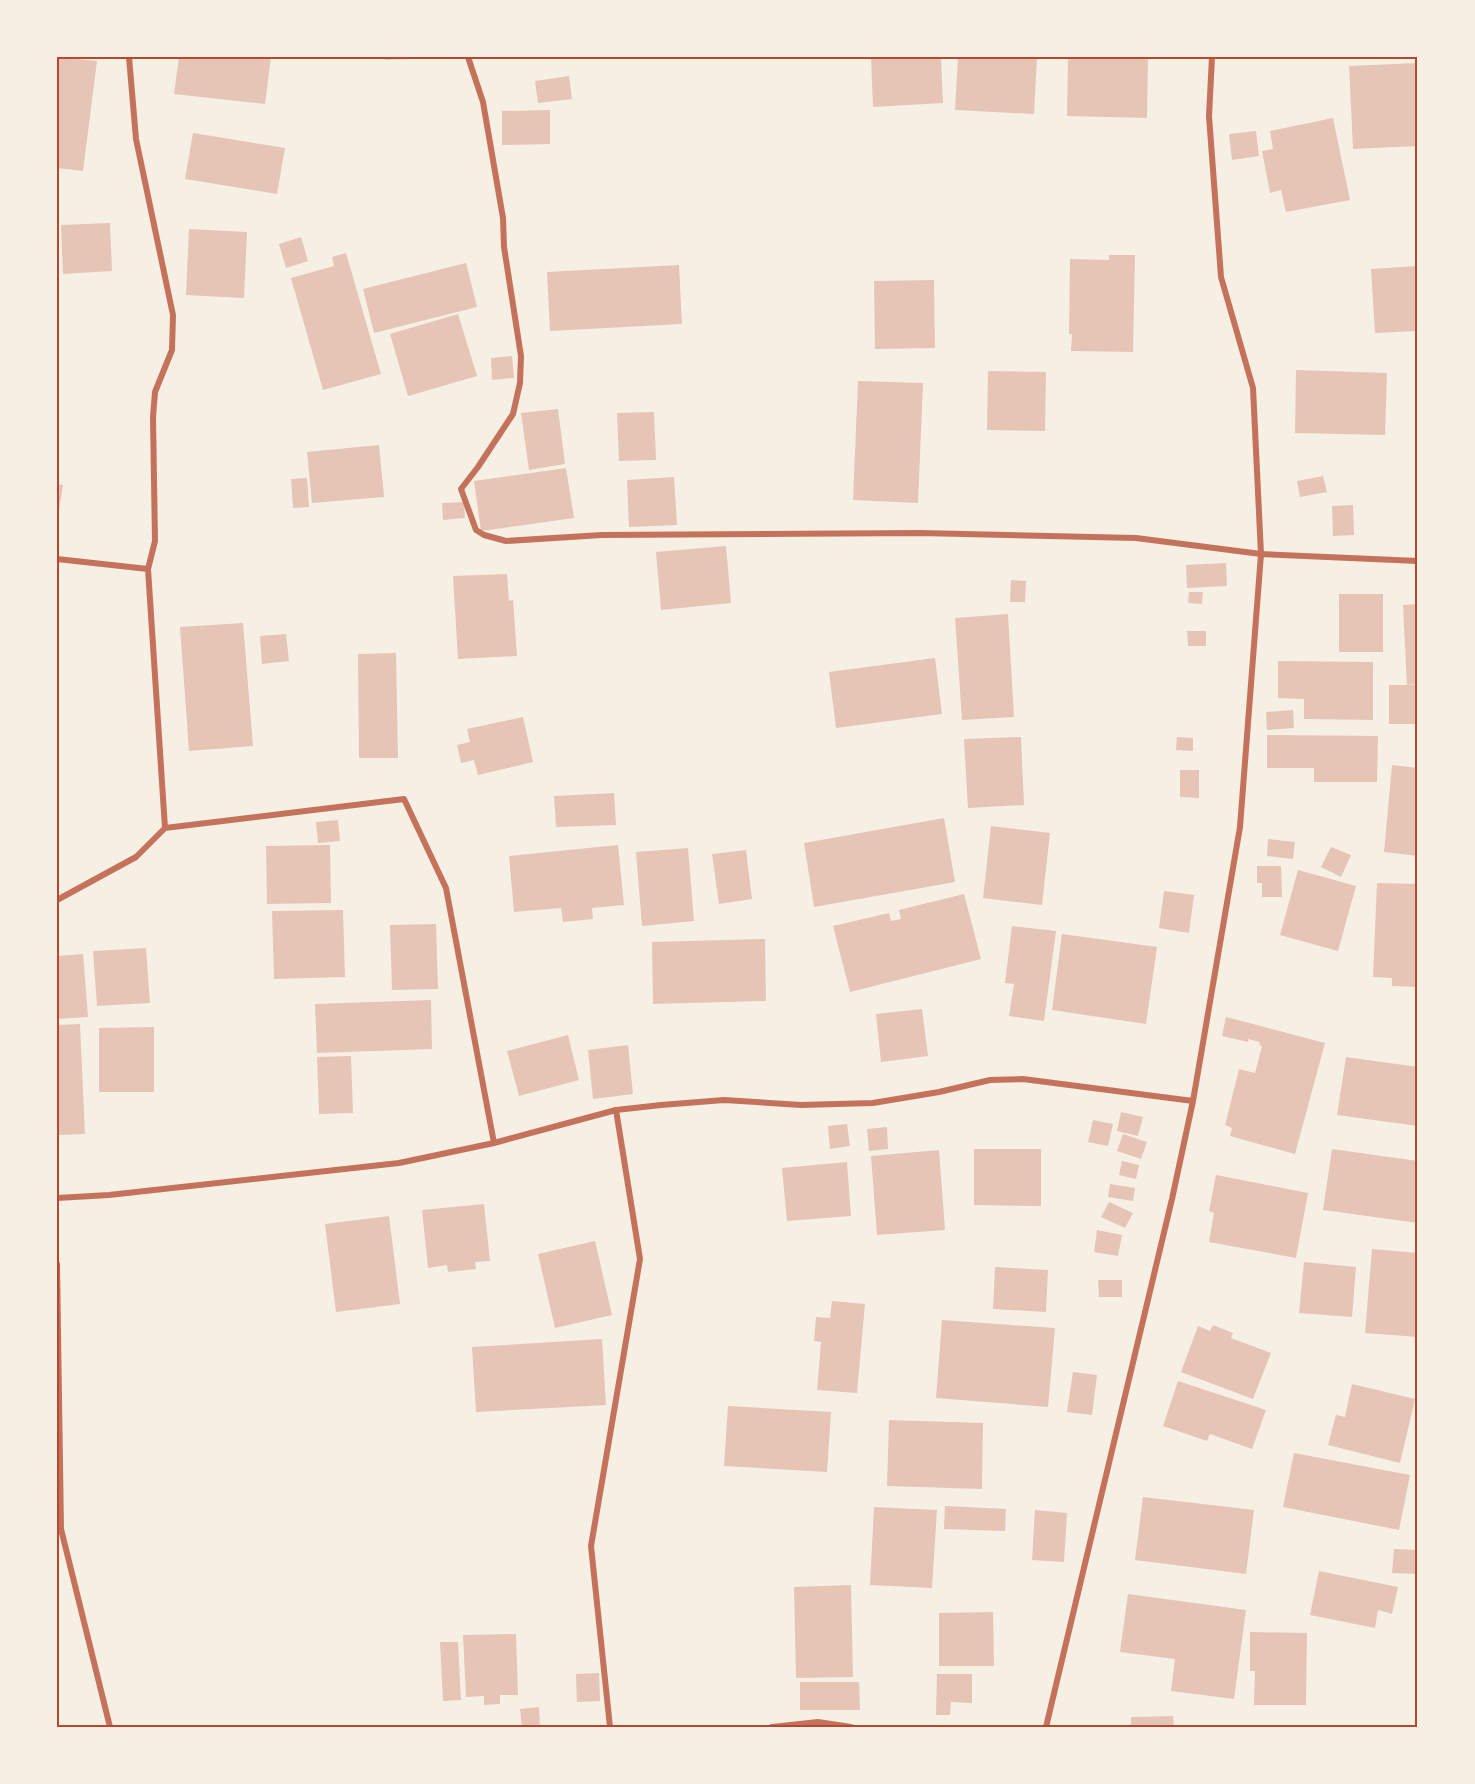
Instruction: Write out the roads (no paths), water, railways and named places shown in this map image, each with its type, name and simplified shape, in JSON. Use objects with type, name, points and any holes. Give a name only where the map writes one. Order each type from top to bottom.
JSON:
[{"type":"street","points":[[129,57],[136,139],[174,315],[172,350],[155,392],[153,417],[155,541],[148,569],[165,828]]},
{"type":"street","points":[[468,57],[483,102],[503,218],[504,247],[521,356],[520,383],[513,414],[461,489],[476,530],[484,535],[506,541],[602,535],[920,533],[1113,537],[1261,554],[1418,561]]},
{"type":"street","points":[[1046,1727],[1172,1199],[1193,1101],[1240,827],[1261,554],[1253,388],[1221,277],[1209,116],[1212,57]]},
{"type":"street","points":[[57,559],[148,569]]},
{"type":"street","points":[[57,900],[136,857],[165,828],[404,800],[446,888],[494,1143]]},
{"type":"street","points":[[57,1198],[121,1194],[399,1163],[494,1143],[616,1110],[661,1105],[724,1100],[801,1105],[873,1103],[939,1092],[990,1080],[1023,1079],[1193,1101]]},
{"type":"street","points":[[610,1727],[591,1546],[640,1258],[616,1110]]},
{"type":"street","points":[[57,1264],[61,1529],[110,1727]]},
{"type":"street","points":[[772,1727],[818,1722],[851,1727]]}]
